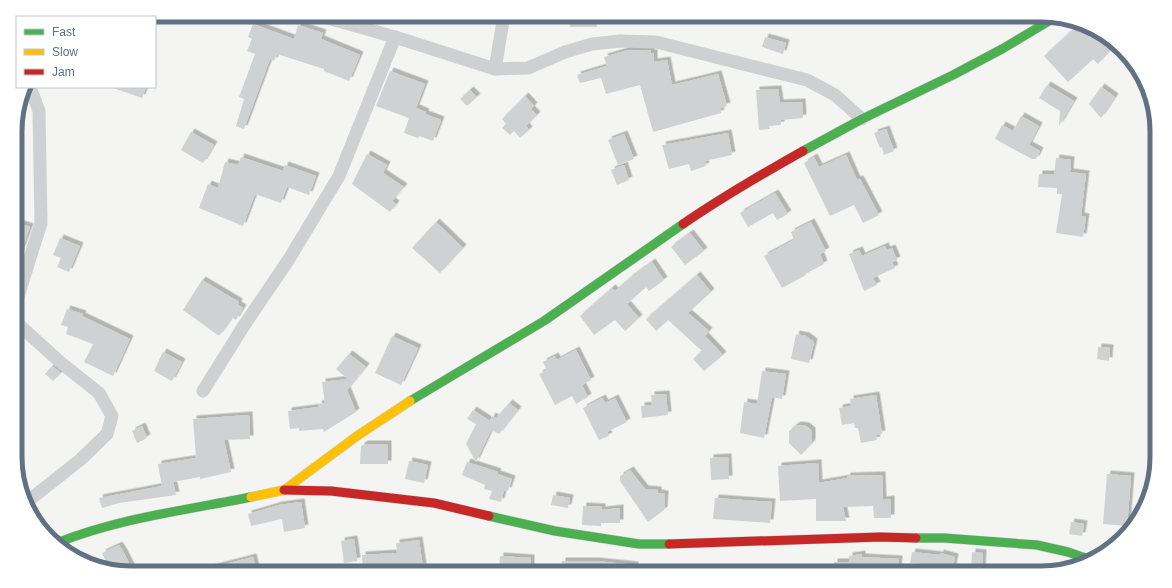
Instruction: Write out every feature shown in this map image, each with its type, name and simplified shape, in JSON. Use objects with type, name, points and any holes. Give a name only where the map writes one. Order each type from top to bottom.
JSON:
[{"type":"street","points":[[342,22],[395,37],[495,69],[528,68],[565,52],[592,44],[620,41],[656,42],[807,80],[835,95],[862,119]]},
{"type":"street","points":[[495,69],[503,22]]},
{"type":"street","points":[[284,490],[395,410],[544,321],[705,209],[767,171],[862,119],[988,57],[1047,22]]},
{"type":"street","points":[[203,391],[289,259],[339,176],[395,37]]},
{"type":"street","points":[[22,283],[41,223],[39,111],[31,89]]},
{"type":"street","points":[[22,327],[60,362],[99,393],[112,416],[107,434],[80,460],[31,499]]},
{"type":"street","points":[[62,541],[80,534],[128,521],[284,490],[331,491],[434,503],[555,531],[639,544],[690,544],[880,537],[944,538],[1037,546],[1068,552],[1083,557]]},
{"type":"building","points":[[570,22],[597,22],[597,27],[570,27]]},
{"type":"building","points":[[253,24],[294,39],[298,25],[323,33],[321,39],[360,55],[349,81],[324,71],[324,69],[277,54],[274,61],[270,59],[244,129],[236,126],[244,99],[239,97],[255,54],[247,51],[252,39],[248,37]]},
{"type":"building","points":[[1075,28],[1097,37],[1110,51],[1098,64],[1093,59],[1068,82],[1044,56]]},
{"type":"building","points":[[765,37],[786,43],[783,54],[762,47]]},
{"type":"building","points":[[628,50],[651,50],[651,53],[654,53],[654,62],[667,60],[672,85],[718,74],[727,106],[720,108],[721,113],[653,132],[640,85],[606,94],[601,78],[580,83],[577,75],[607,66],[604,57]]},
{"type":"building","points":[[390,71],[425,84],[416,108],[426,112],[425,114],[441,120],[433,141],[404,133],[409,118],[376,106]]},
{"type":"building","points":[[1047,85],[1074,101],[1059,126],[1060,111],[1039,98]]},
{"type":"building","points":[[1101,87],[1115,97],[1101,118],[1089,104]]},
{"type":"building","points":[[113,88],[146,88],[142,98]]},
{"type":"building","points":[[778,89],[780,103],[802,102],[803,118],[781,120],[781,125],[769,126],[770,129],[759,130],[756,90]]},
{"type":"building","points":[[470,90],[477,97],[467,106],[460,99]]},
{"type":"building","points":[[525,96],[534,106],[531,109],[537,115],[526,126],[529,130],[520,138],[514,131],[510,135],[502,128],[506,124],[502,119]]},
{"type":"building","points":[[1021,116],[1039,126],[1029,145],[1040,151],[1036,159],[1032,159],[995,139],[1002,125],[1013,131]]},
{"type":"building","points":[[886,129],[894,151],[884,155],[882,147],[880,148],[874,133]]},
{"type":"building","points":[[191,132],[214,145],[203,163],[181,150]]},
{"type":"building","points":[[728,133],[732,155],[705,161],[706,166],[691,171],[689,164],[669,169],[662,145]]},
{"type":"building","points":[[624,134],[634,159],[618,165],[608,140]]},
{"type":"building","points":[[367,154],[387,165],[383,173],[404,187],[392,201],[396,204],[390,212],[352,184]]},
{"type":"building","points":[[846,155],[857,180],[860,179],[879,215],[863,223],[854,205],[830,216],[804,163],[814,157],[819,167]]},
{"type":"building","points":[[241,157],[283,171],[285,165],[316,176],[309,195],[287,187],[281,203],[255,194],[243,226],[199,208],[208,184],[218,188],[225,162],[238,165]]},
{"type":"building","points":[[1056,158],[1071,160],[1070,172],[1086,174],[1081,216],[1086,217],[1083,237],[1056,233],[1062,194],[1057,194],[1057,188],[1038,187],[1039,174],[1054,174]]},
{"type":"building","points":[[624,165],[629,180],[617,185],[611,170]]},
{"type":"building","points":[[775,193],[788,214],[777,220],[773,213],[748,227],[740,213]]},
{"type":"building","points":[[436,222],[463,248],[440,273],[412,248]]},
{"type":"building","points":[[811,222],[826,251],[820,254],[824,264],[782,288],[764,256],[794,240],[791,232]]},
{"type":"building","points":[[22,224],[30,227],[22,249]]},
{"type":"building","points":[[690,233],[704,251],[685,265],[671,247]]},
{"type":"building","points":[[60,238],[80,246],[69,272],[57,267],[61,258],[53,255]]},
{"type":"building","points":[[885,246],[887,250],[892,248],[897,260],[892,262],[895,268],[873,278],[877,285],[864,291],[849,254],[859,250],[862,256]]},
{"type":"building","points":[[652,262],[664,280],[649,291],[646,287],[627,304],[639,318],[625,331],[615,320],[594,335],[580,316],[612,288],[615,291]]},
{"type":"building","points":[[697,275],[711,292],[688,313],[709,331],[705,336],[723,355],[704,371],[693,359],[702,351],[668,320],[656,331],[646,319]]},
{"type":"building","points":[[202,280],[239,302],[238,305],[243,308],[236,320],[232,317],[219,336],[183,310]]},
{"type":"building","points":[[67,309],[83,314],[82,316],[130,339],[113,376],[84,362],[93,344],[66,334],[68,327],[61,325]]},
{"type":"building","points":[[796,334],[806,336],[814,342],[809,363],[791,359]]},
{"type":"building","points":[[392,336],[418,348],[401,385],[375,373]]},
{"type":"building","points":[[1098,347],[1110,348],[1109,361],[1097,359]]},
{"type":"building","points":[[576,350],[591,380],[582,385],[588,397],[576,404],[572,396],[555,405],[539,374],[547,370],[543,362],[555,356],[557,360]]},
{"type":"building","points":[[163,352],[182,362],[172,381],[154,371]]},
{"type":"building","points":[[349,354],[366,367],[347,390],[356,412],[324,432],[323,429],[299,431],[299,428],[290,429],[288,411],[319,407],[318,404],[325,403],[322,382],[348,379],[336,369]]},
{"type":"building","points":[[52,366],[61,373],[53,381],[45,374]]},
{"type":"building","points":[[762,371],[786,374],[782,399],[772,397],[764,438],[740,433],[744,402],[757,404]]},
{"type":"building","points":[[666,394],[668,415],[642,418],[641,406],[652,405],[651,395]]},
{"type":"building","points":[[876,395],[882,434],[876,435],[877,440],[861,443],[858,428],[855,428],[854,423],[842,425],[839,408],[851,406],[850,399]]},
{"type":"building","points":[[602,398],[605,403],[615,398],[627,422],[607,432],[609,436],[599,440],[583,408]]},
{"type":"building","points":[[509,403],[518,410],[499,434],[491,430],[476,462],[466,444],[476,424],[467,419],[473,410],[490,421],[492,416],[496,418]]},
{"type":"building","points":[[249,415],[250,439],[224,440],[231,472],[200,479],[200,477],[173,482],[176,495],[119,503],[102,508],[99,498],[162,486],[158,464],[196,458],[193,419]]},
{"type":"building","points":[[797,425],[806,426],[812,431],[812,443],[801,455],[789,443],[789,431]]},
{"type":"building","points":[[142,426],[147,438],[137,443],[132,431]]},
{"type":"building","points":[[365,444],[388,444],[388,464],[360,464],[361,446]]},
{"type":"building","points":[[728,457],[729,479],[711,480],[710,458]]},
{"type":"building","points":[[409,461],[428,465],[424,483],[405,479]]},
{"type":"building","points":[[467,462],[498,472],[497,474],[512,479],[508,491],[504,490],[501,502],[489,499],[492,491],[484,489],[485,485],[462,475]]},
{"type":"building","points":[[818,463],[819,483],[847,478],[847,476],[882,475],[883,500],[891,499],[891,518],[874,518],[873,506],[843,507],[846,521],[816,521],[816,499],[780,501],[778,466]]},
{"type":"building","points":[[630,470],[645,489],[658,490],[658,493],[665,494],[664,510],[648,522],[620,481],[620,476]]},
{"type":"building","points":[[1107,474],[1131,476],[1127,524],[1126,526],[1103,524]]},
{"type":"building","points":[[553,495],[570,498],[568,508],[551,505]]},
{"type":"building","points":[[715,498],[772,502],[770,523],[713,519]]},
{"type":"building","points":[[301,502],[305,528],[284,532],[282,519],[251,526],[248,514],[279,505]]},
{"type":"building","points":[[583,506],[602,507],[602,510],[620,508],[620,523],[601,523],[601,526],[582,525]]},
{"type":"building","points":[[1071,522],[1084,524],[1082,536],[1069,534]]},
{"type":"building","points":[[354,539],[357,561],[344,563],[341,541]]},
{"type":"building","points":[[419,540],[423,566],[363,566],[362,555],[397,553],[396,543]]},
{"type":"building","points":[[119,545],[130,566],[107,563],[102,553]]},
{"type":"building","points":[[912,552],[940,555],[940,553],[955,557],[953,566],[910,563]]},
{"type":"building","points":[[972,552],[983,553],[982,566],[971,566]]},
{"type":"building","points":[[862,554],[862,557],[899,559],[898,566],[834,566],[834,562],[849,562],[849,556]]},
{"type":"building","points":[[500,556],[531,558],[531,566],[499,566]]},
{"type":"building","points":[[253,557],[255,566],[218,566]]},
{"type":"building","points":[[562,561],[596,561],[635,565],[635,566],[562,566]]},
{"type":"traffic: fast","points":[[803,151],[862,119],[953,75],[1002,49],[1047,22]]},
{"type":"traffic: fast","points":[[410,401],[544,321],[683,224]]},
{"type":"traffic: fast","points":[[62,541],[104,527],[129,521],[251,497]]},
{"type":"traffic: fast","points":[[489,516],[555,531],[639,544],[669,544]]},
{"type":"traffic: fast","points":[[916,538],[944,538],[1037,545],[1068,552],[1083,557]]},
{"type":"traffic: slow","points":[[251,497],[284,490],[357,436],[410,401]]},
{"type":"traffic: jam","points":[[683,224],[742,186],[803,151]]},
{"type":"traffic: jam","points":[[284,490],[331,491],[434,503],[489,516]]},
{"type":"traffic: jam","points":[[669,544],[880,537],[916,538]]}]
